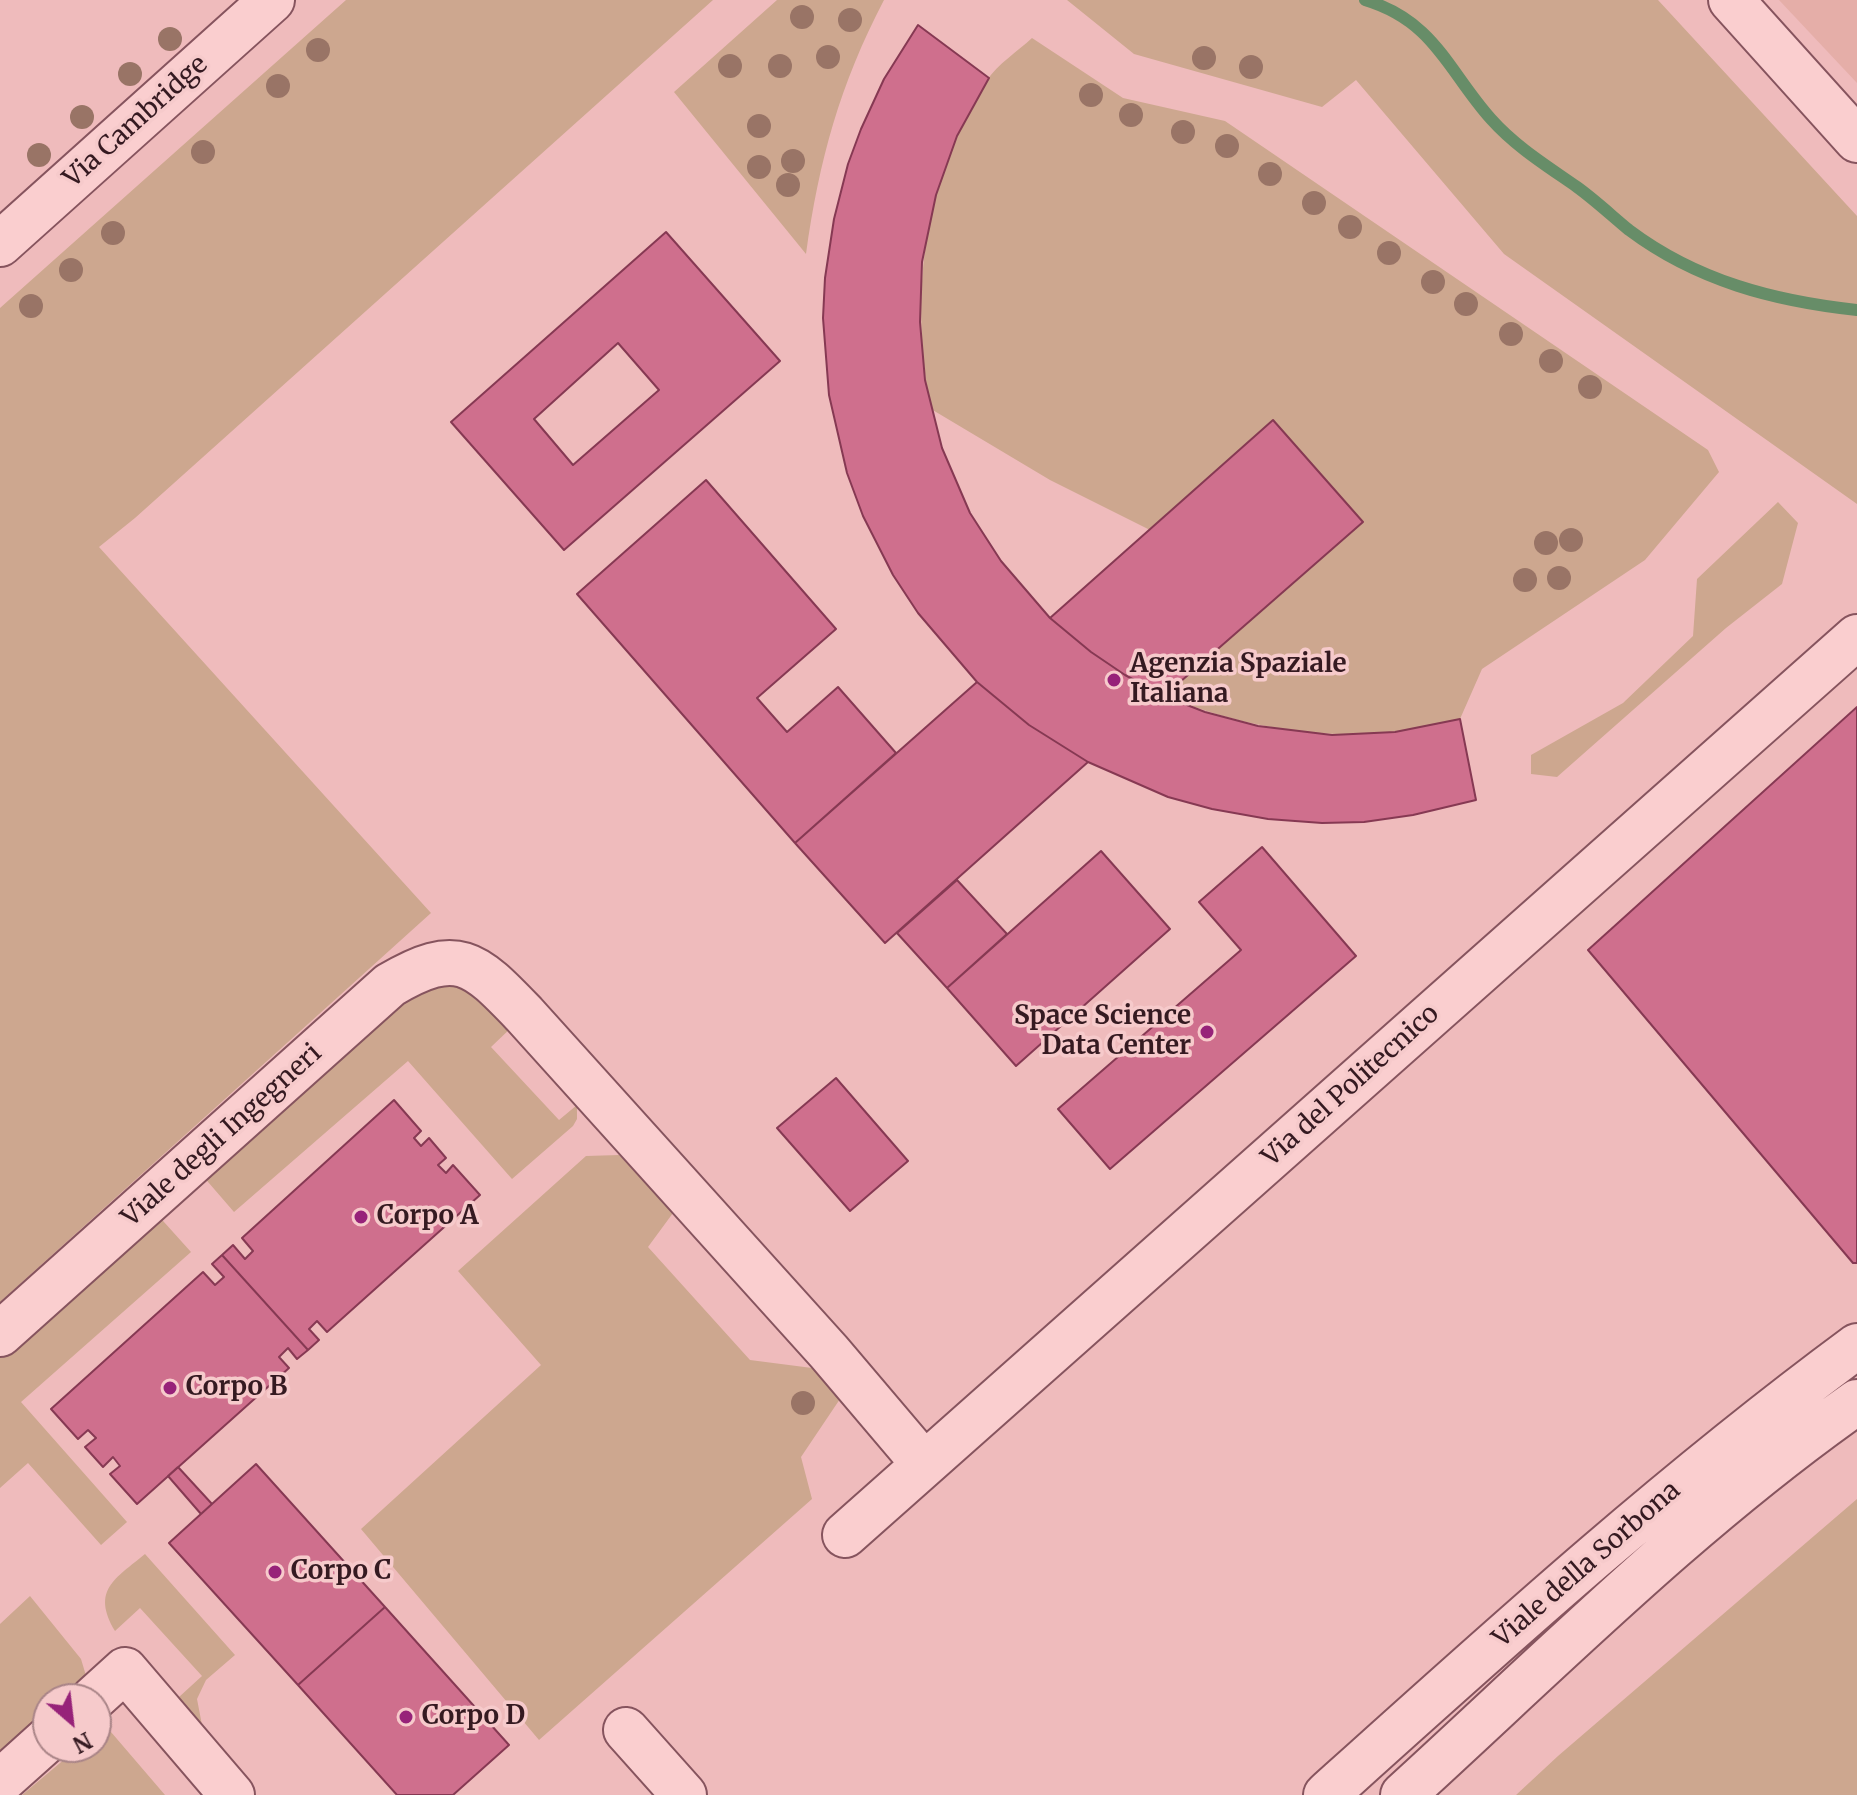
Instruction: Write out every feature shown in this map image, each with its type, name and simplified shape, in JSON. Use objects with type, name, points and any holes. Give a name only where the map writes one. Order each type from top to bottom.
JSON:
[{"type":"street","name":"Via Cambridge","points":[[0,244],[272,0]]},
{"type":"street","points":[[1731,0],[1857,140]]},
{"type":"street","name":"Via del Politecnico","points":[[845,1535],[1857,637]]},
{"type":"street","name":"Viale degli Ingegneri","points":[[0,1334],[390,985],[420,967],[456,962],[484,974],[524,1014],[829,1352],[924,1464]]},
{"type":"street","name":"Viale della Sorbona","points":[[1326,1795],[1498,1640],[1645,1514],[1743,1433],[1857,1346]]},
{"type":"street","name":"Viale della Sorbona","points":[[1403,1795],[1693,1531],[1766,1470],[1857,1402]]},
{"type":"street","points":[[111,1683],[125,1670],[232,1795]]},
{"type":"street","points":[[626,1730],[684,1795]]},
{"type":"street","points":[[0,1782],[32,1753]]},
{"type":"shaded area","points":[[346,0],[713,0],[99,547],[431,913],[0,1302],[0,308]]},
{"type":"shaded area","points":[[777,0],[884,0],[855,62],[833,123],[817,186],[806,254],[674,92]]},
{"type":"shaded area","points":[[1067,0],[1658,0],[1857,216],[1857,504],[1504,254],[1356,80],[1322,107],[1134,54]]},
{"type":"shaded area","points":[[1779,0],[1857,0],[1857,83]]},
{"type":"shaded area","points":[[1032,38],[1123,98],[1225,121],[1708,450],[1719,472],[1645,560],[1482,669],[1460,719],[1393,732],[1304,732],[1220,715],[1164,696],[1150,530],[1050,480],[931,409],[921,324],[922,281],[935,197],[965,117],[987,80]]},
{"type":"shaded area","points":[[1778,502],[1798,523],[1782,584],[1726,628],[1557,777],[1531,774],[1531,755],[1623,703],[1693,636],[1697,579]]},
{"type":"shaded area","points":[[459,979],[513,1026],[491,1047],[559,1120],[577,1105],[577,1119],[573,1126],[512,1179],[408,1061],[234,1212],[202,1175],[400,993]]},
{"type":"shaded area","points":[[619,1155],[673,1213],[648,1247],[750,1360],[812,1368],[840,1399],[801,1457],[812,1499],[539,1740],[361,1529],[541,1365],[458,1271],[586,1156]]},
{"type":"shaded area","points":[[155,1212],[191,1252],[21,1402],[127,1522],[101,1545],[28,1463],[0,1488],[0,1350]]},
{"type":"shaded area","points":[[1857,1499],[1857,1795],[1516,1795],[1558,1756]]},
{"type":"shaded area","points":[[145,1554],[235,1655],[206,1680],[197,1699],[202,1725],[179,1697],[202,1676],[140,1608],[115,1631],[108,1617],[105,1605],[110,1586]]},
{"type":"shaded area","points":[[30,1596],[81,1659],[87,1679],[86,1683],[32,1683],[32,1745],[0,1774],[0,1624]]},
{"type":"shaded area","points":[[112,1733],[165,1795],[22,1795],[60,1763],[112,1763]]},
{"type":"building","points":[[918,25],[989,78],[957,136],[936,195],[922,262],[920,322],[925,380],[942,448],[970,513],[1001,561],[1050,618],[1091,652],[1164,696],[1205,712],[1258,726],[1332,735],[1395,732],[1460,719],[1476,800],[1413,815],[1364,822],[1322,823],[1268,819],[1168,797],[1088,762],[1029,725],[977,682],[918,613],[893,575],[863,516],[847,473],[829,395],[823,318],[825,278],[834,219],[848,164],[884,79]]},
{"type":"building","points":[[666,232],[780,361],[564,550],[451,422]],"holes":[[[618,343],[659,390],[573,465],[534,419]]]},
{"type":"building","points":[[1273,420],[1363,522],[1164,696],[1091,652],[1050,618]]},
{"type":"building","points":[[706,480],[836,629],[757,698],[787,732],[838,687],[896,753],[795,843],[577,594]]},
{"type":"building","points":[[977,682],[1029,725],[1088,762],[885,943],[795,843]]},
{"type":"building","points":[[1857,707],[1857,1263],[1853,1263],[1588,950]]},
{"type":"building","name":"Space Science Data Center","points":[[1262,847],[1356,956],[1110,1169],[1058,1109],[1241,950],[1199,902]]},
{"type":"building","points":[[1101,851],[1170,929],[1016,1066],[947,988]]},
{"type":"building","points":[[957,880],[1007,934],[947,988],[897,933]]},
{"type":"building","points":[[836,1078],[908,1161],[850,1211],[777,1128]]},
{"type":"building","name":"Corpo A","points":[[394,1100],[421,1131],[414,1138],[421,1146],[429,1138],[446,1158],[438,1165],[446,1173],[453,1165],[480,1195],[327,1332],[317,1321],[309,1329],[319,1340],[308,1350],[222,1255],[233,1245],[245,1259],[253,1251],[242,1238]]},
{"type":"building","name":"Corpo B","points":[[222,1255],[308,1350],[297,1359],[288,1348],[279,1357],[289,1368],[137,1504],[110,1474],[120,1466],[113,1457],[103,1467],[85,1447],[96,1438],[88,1430],[78,1439],[51,1409],[203,1272],[215,1285],[224,1277],[212,1264]]},
{"type":"building","name":"Corpo C","points":[[256,1464],[385,1607],[298,1685],[169,1543]]},
{"type":"building","points":[[178,1467],[212,1504],[201,1514],[168,1476]]},
{"type":"building","name":"Corpo D","points":[[385,1607],[509,1745],[453,1795],[397,1795],[298,1685]]},
{"type":"waterway","points":[[1365,0],[1389,9],[1424,34],[1491,119],[1511,138],[1655,248],[1737,286],[1796,301],[1857,310]]},
{"type":"place","name":"Agenzia Spaziale Italiana","points":[[1114,680]]},
{"type":"place","name":"Space Science Data Center","points":[[1207,1032]]},
{"type":"place","name":"Corpo A","points":[[361,1217]]},
{"type":"place","name":"Corpo B","points":[[170,1388]]},
{"type":"place","name":"Corpo C","points":[[275,1572]]},
{"type":"place","name":"Corpo D","points":[[406,1717]]}]
